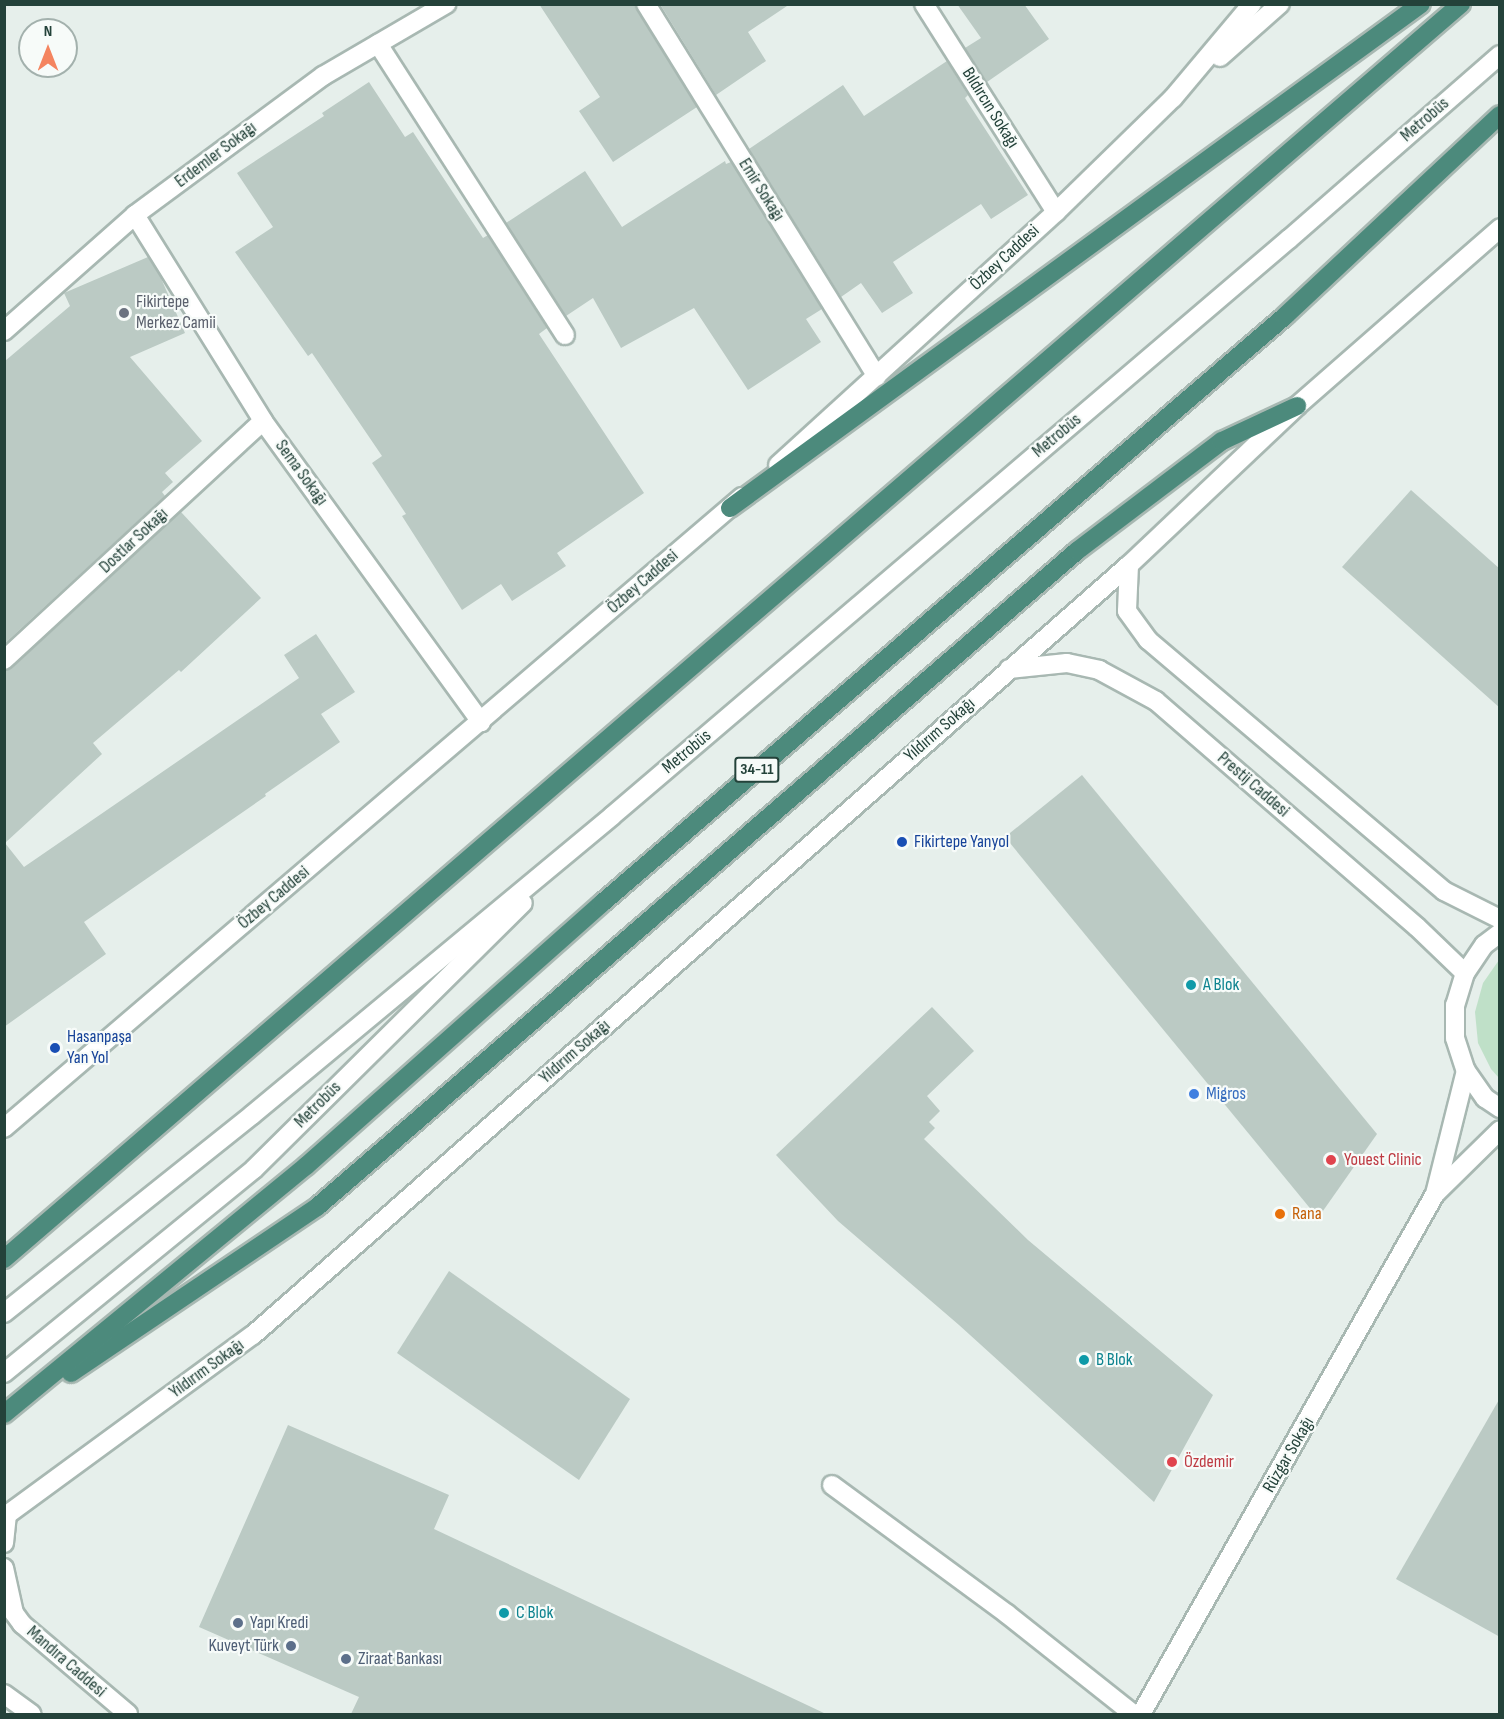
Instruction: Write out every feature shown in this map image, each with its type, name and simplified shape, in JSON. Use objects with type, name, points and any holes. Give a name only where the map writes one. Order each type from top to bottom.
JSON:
[{"type":"highway","points":[[730,508],[1421,4]]},
{"type":"highway","points":[[4,1259],[1461,4]]},
{"type":"highway","name":"34-11","points":[[4,1415],[306,1166],[601,904],[1285,316],[1500,115]]},
{"type":"highway","points":[[4,1415],[317,1207],[1077,550],[1222,441],[1297,406]]},
{"type":"street","name":"Erdemler Sokağı","points":[[4,331],[135,215],[323,76],[446,4]]},
{"type":"street","name":"Emir Sokağı","points":[[646,4],[877,376]]},
{"type":"street","name":"Bıldırcın Sokağı","points":[[924,4],[1056,212]]},
{"type":"street","name":"Özbey Caddesi","points":[[4,1128],[730,508],[877,376],[1056,212],[1173,98],[1252,4]]},
{"type":"street","points":[[1173,98],[1280,4]]},
{"type":"street","points":[[378,44],[565,335]]},
{"type":"street","name":"Metrobüs","points":[[4,1313],[252,1115],[612,816],[1500,55]]},
{"type":"street","name":"Sema Sokağı","points":[[135,215],[263,421],[481,722]]},
{"type":"street","name":"Yıldırım Sokağı","points":[[6,1516],[253,1335],[1129,565],[1297,406],[1500,228]]},
{"type":"street","name":"Dostlar Sokağı","points":[[4,660],[263,421]]},
{"type":"street","points":[[1129,565],[1127,611],[1148,640],[1444,891],[1500,919]]},
{"type":"street","name":"Prestij Caddesi","points":[[1010,669],[1067,663],[1098,670],[1156,701],[1431,939],[1465,973]]},
{"type":"street","name":"Metrobüs","points":[[4,1373],[254,1169],[612,816]]},
{"type":"street","points":[[1500,933],[1484,945],[1465,973],[1455,1005],[1455,1038],[1466,1071],[1485,1098],[1500,1108]]},
{"type":"street","points":[[1435,1194],[1466,1071]]},
{"type":"street","points":[[1435,1194],[1500,1130]]},
{"type":"street","name":"Rüzgar Sokağı","points":[[1140,1714],[1435,1194]]},
{"type":"street","points":[[832,1485],[1007,1614],[1133,1714]]},
{"type":"street","points":[[4,1543],[6,1516]]},
{"type":"street","name":"Mandıra Caddesi","points":[[4,1568],[14,1613],[22,1624],[128,1714]]},
{"type":"street","points":[[4,1694],[32,1714]]},
{"type":"green space","points":[[1499,960],[1499,1078],[1491,1069],[1478,1043],[1475,1012],[1483,983]]},
{"type":"building","points":[[539,4],[635,4],[697,107],[613,162],[579,111],[600,97]]},
{"type":"building","points":[[660,4],[790,4],[748,32],[766,61],[716,95]]},
{"type":"building","points":[[957,4],[1024,4],[1049,39],[987,82],[965,48],[981,38]]},
{"type":"building","points":[[947,61],[968,95],[965,98],[1028,195],[991,219],[981,204],[893,262],[913,293],[882,313],[861,283],[841,297],[749,149],[843,85],[864,116]]},
{"type":"building","points":[[369,82],[405,137],[413,132],[483,238],[488,235],[547,328],[539,334],[644,493],[557,553],[566,566],[512,601],[501,584],[462,610],[402,516],[406,514],[372,463],[382,456],[312,353],[308,356],[235,252],[273,227],[237,173],[324,116],[322,113]]},
{"type":"building","points":[[725,161],[726,164],[731,162],[822,309],[806,319],[821,342],[748,390],[694,308],[621,348],[593,298],[566,316],[506,223],[585,171],[622,227]]},
{"type":"building","points":[[148,257],[160,276],[185,333],[130,357],[202,441],[165,473],[173,482],[162,492],[165,496],[4,644],[5,361],[70,306],[64,293]]},
{"type":"building","points":[[1411,490],[1500,569],[1500,708],[1342,567]]},
{"type":"building","points":[[181,512],[261,598],[181,672],[179,670],[93,743],[102,754],[5,843],[24,867],[299,678],[284,655],[316,634],[355,692],[321,714],[340,742],[84,922],[106,954],[4,1027],[4,671],[12,668]]},
{"type":"building","name":"A Blok","points":[[1082,775],[1377,1134],[1318,1218],[1005,837]]},
{"type":"building","points":[[932,1007],[974,1051],[927,1096],[940,1111],[929,1122],[935,1128],[924,1139],[1028,1240],[1213,1395],[1154,1502],[959,1325],[838,1221],[776,1155]]},
{"type":"building","points":[[449,1271],[630,1399],[579,1480],[397,1353]]},
{"type":"building","points":[[1500,1398],[1500,1637],[1396,1579]]},
{"type":"building","points":[[288,1425],[449,1495],[434,1529],[826,1714],[351,1714],[359,1697],[199,1627]]},
{"type":"place","name":"Fikirtepe Merkez Camii","points":[[124,313]]},
{"type":"place","name":"Fikirtepe Yanyol","points":[[902,842]]},
{"type":"place","name":"A Blok","points":[[1191,985]]},
{"type":"place","name":"Hasanpaşa Yan Yol","points":[[55,1048]]},
{"type":"place","name":"Migros","points":[[1194,1094]]},
{"type":"place","name":"Youest Clinic","points":[[1331,1160]]},
{"type":"place","name":"Rana","points":[[1280,1214]]},
{"type":"place","name":"B Blok","points":[[1084,1360]]},
{"type":"place","name":"Özdemir","points":[[1172,1462]]},
{"type":"place","name":"C Blok","points":[[504,1613]]},
{"type":"place","name":"Yapı Kredi","points":[[238,1623]]},
{"type":"place","name":"Kuveyt Türk","points":[[291,1646]]},
{"type":"place","name":"Ziraat Bankası","points":[[346,1659]]}]
